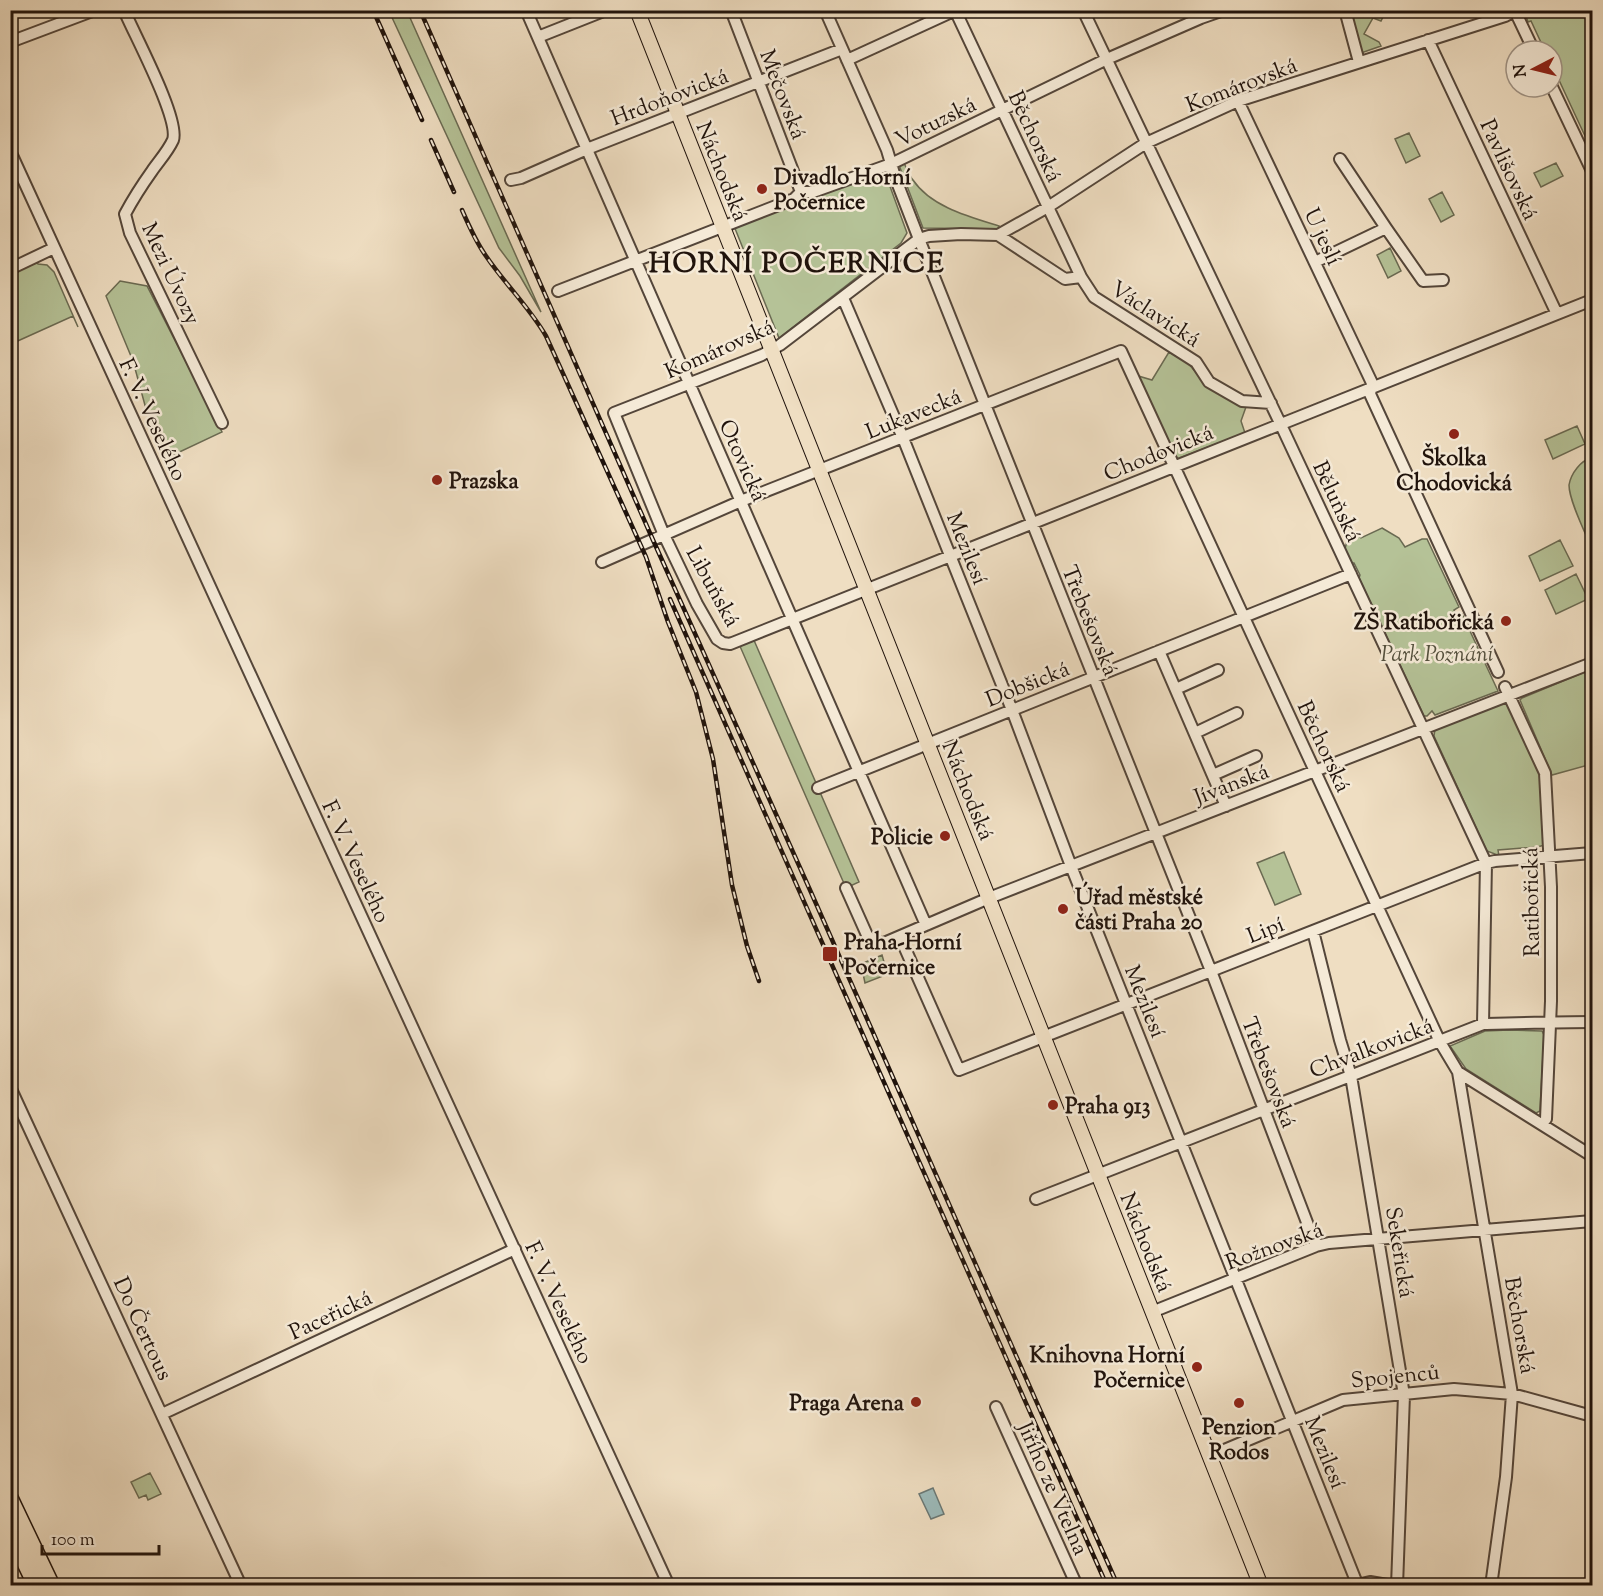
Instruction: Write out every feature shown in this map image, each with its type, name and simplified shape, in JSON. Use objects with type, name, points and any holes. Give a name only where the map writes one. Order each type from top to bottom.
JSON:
[{"type":"highway","points":[[10,1498],[52,1586]]},
{"type":"highway","points":[[10,1532],[36,1586]]},
{"type":"main road","name":"Náchodská","points":[[637,10],[1261,1586]]},
{"type":"street","points":[[10,42],[94,10]]},
{"type":"street","name":"Mezi Úvozy","points":[[124,10],[165,101],[173,126],[174,138],[125,214],[130,233],[222,423]]},
{"type":"street","name":"Otovická","points":[[526,10],[926,925]]},
{"type":"street","points":[[538,37],[606,10]]},
{"type":"street","name":"Mečovská","points":[[730,10],[801,192]]},
{"type":"street","name":"Třebešovská","points":[[825,10],[887,150],[919,239],[1211,971],[1316,1246]]},
{"type":"street","name":"Běluňská","points":[[1083,10],[1281,424],[1486,863],[1483,1024]]},
{"type":"street","name":"Votuzská","points":[[558,291],[794,199],[801,192],[813,192],[891,164],[1199,14],[1224,10]]},
{"type":"street","points":[[1345,10],[1359,62]]},
{"type":"street","points":[[847,60],[955,11]]},
{"type":"street","name":"Běchorská","points":[[955,11],[1081,278]]},
{"type":"street","points":[[1515,11],[1528,39]]},
{"type":"street","name":"Komárovská","points":[[998,235],[1048,207],[1146,143],[1238,101],[1515,11]]},
{"type":"street","name":"Pavlišovská","points":[[1428,40],[1557,314]]},
{"type":"street","name":"Hrdoňovická","points":[[511,180],[521,178],[587,149],[842,49]]},
{"type":"street","points":[[1558,99],[1593,171]]},
{"type":"street","name":"U jeslí","points":[[1238,101],[1372,383],[1372,388]]},
{"type":"street","name":"F. V. Veselého","points":[[10,152],[669,1586]]},
{"type":"street","points":[[1340,159],[1423,281],[1443,280]]},
{"type":"street","name":"U jeslí","points":[[1315,262],[1386,228]]},
{"type":"street","points":[[919,239],[961,234],[998,235]]},
{"type":"street","name":"Václavická","points":[[998,235],[1065,279],[1081,278],[1094,297],[1196,362],[1209,382],[1242,401],[1271,404]]},
{"type":"street","name":"Komárovská","points":[[664,535],[614,413],[780,345],[919,239]]},
{"type":"street","points":[[10,269],[54,248]]},
{"type":"street","name":"Mezilesí","points":[[843,298],[951,556],[1071,866],[1237,1279],[1356,1585]]},
{"type":"street","name":"Chodovická","points":[[738,641],[1593,300]]},
{"type":"street","name":"Lukavecká","points":[[602,562],[741,501],[1121,351],[1175,467]]},
{"type":"street","points":[[1372,388],[1370,394],[1498,672]]},
{"type":"street","name":"Běchorská","points":[[1175,467],[1440,1041],[1458,1072],[1512,1394],[1506,1477],[1491,1586]]},
{"type":"street","name":"Libuňská","points":[[664,535],[697,604],[717,639],[730,644],[738,641]]},
{"type":"street","name":"Dobšická","points":[[818,788],[1351,574]]},
{"type":"street","points":[[1159,651],[1226,806]]},
{"type":"street","name":"Jívanská","points":[[846,888],[867,935],[877,943],[884,943],[989,898],[1424,729],[1507,691],[1593,663]]},
{"type":"street","points":[[1176,689],[1218,670]]},
{"type":"street","name":"Ratibořická","points":[[1507,691],[1545,773],[1550,856],[1550,1022],[1545,1119],[1542,1124]]},
{"type":"street","points":[[1194,733],[1237,713]]},
{"type":"street","points":[[1213,775],[1256,756]]},
{"type":"street","name":"Lipí","points":[[900,937],[959,1070],[1486,863],[1593,853]]},
{"type":"street","name":"Sekeřická","points":[[1313,931],[1351,1076],[1404,1395],[1395,1586]]},
{"type":"street","name":"Chvalkovická","points":[[1036,1199],[1483,1024],[1593,1022]]},
{"type":"street","points":[[1458,1072],[1593,1156]]},
{"type":"street","name":"Do Čertous","points":[[10,1087],[241,1586]]},
{"type":"street","name":"Rožnovská","points":[[1152,1312],[1316,1246],[1329,1243],[1593,1221]]},
{"type":"street","name":"Paceřická","points":[[162,1414],[515,1249]]},
{"type":"street","name":"Spojenců","points":[[1210,1456],[1343,1400],[1454,1389],[1512,1394],[1593,1416]]},
{"type":"street","name":"Jiřího ze Vtelna","points":[[996,1407],[1077,1586]]},
{"type":"street","points":[[1356,1585],[1370,1582],[1395,1586]]},
{"type":"green space","points":[[1526,10],[1592,11],[1592,151],[1564,91],[1564,39],[1539,39],[1525,13]]},
{"type":"green space","points":[[389,11],[407,11],[541,312],[520,276],[499,248]]},
{"type":"green space","points":[[1349,11],[1394,11],[1385,13],[1381,21],[1373,18],[1364,34],[1379,42],[1381,46],[1361,53]]},
{"type":"green space","points":[[1409,133],[1420,156],[1406,163],[1395,139]]},
{"type":"green space","points":[[904,163],[913,180],[930,197],[952,210],[999,226],[998,229],[923,228],[899,165]]},
{"type":"green space","points":[[1556,163],[1563,176],[1541,187],[1534,173]]},
{"type":"green space","points":[[884,170],[907,233],[901,243],[779,338],[734,226]]},
{"type":"green space","points":[[1442,192],[1454,215],[1441,222],[1429,199]]},
{"type":"green space","points":[[1390,248],[1401,271],[1388,278],[1377,255]]},
{"type":"green space","points":[[36,261],[38,264],[47,265],[54,272],[78,327],[73,316],[11,344],[11,274]]},
{"type":"green space","points":[[120,281],[147,286],[222,432],[171,456],[146,409],[133,361],[106,296]]},
{"type":"green space","points":[[1169,352],[1188,363],[1204,382],[1247,404],[1241,421],[1245,433],[1174,460],[1135,375],[1152,380]]},
{"type":"green space","points":[[1577,426],[1585,444],[1553,459],[1545,440]]},
{"type":"green space","points":[[1592,458],[1592,549],[1575,508],[1569,485],[1579,466]]},
{"type":"green space","name":"Park Poznání","points":[[1382,528],[1399,538],[1405,547],[1427,539],[1459,607],[1454,610],[1457,616],[1462,614],[1498,691],[1435,715],[1432,711],[1424,716],[1359,578],[1360,575],[1345,549],[1346,538],[1354,533],[1361,538]]},
{"type":"green space","points":[[1560,540],[1573,566],[1540,581],[1529,556]]},
{"type":"green space","points":[[1576,574],[1588,599],[1556,614],[1545,590]]},
{"type":"green space","points":[[753,638],[859,882],[846,888],[739,644]]},
{"type":"green space","points":[[1592,669],[1592,764],[1552,775],[1520,700]]},
{"type":"green space","name":"Park Poznání","points":[[1505,702],[1508,704],[1542,778],[1545,845],[1498,850],[1499,856],[1495,857],[1495,854],[1487,851],[1434,736],[1435,729]]},
{"type":"green space","points":[[1284,852],[1301,894],[1275,905],[1257,863]]},
{"type":"green space","points":[[882,955],[886,969],[883,976],[865,983],[861,964]]},
{"type":"green space","points":[[1485,1031],[1542,1031],[1544,1035],[1540,1111],[1536,1113],[1466,1069],[1450,1046]]},
{"type":"green space","points":[[150,1473],[161,1494],[148,1500],[146,1495],[139,1498],[131,1482]]},
{"type":"water","points":[[933,1488],[944,1514],[931,1519],[919,1494]]},
{"type":"railway","points":[[373,10],[422,120]]},
{"type":"railway","points":[[420,10],[1118,1586]]},
{"type":"railway","points":[[431,140],[454,192]]},
{"type":"railway","points":[[462,210],[482,251],[546,336],[646,557],[668,622],[696,692],[713,759],[732,885],[747,946],[759,981]]},
{"type":"railway","points":[[670,599],[1107,1586]]},
{"type":"place","name":"Divadlo Horní Počernice","points":[[762,189]]},
{"type":"place","name":"Školka Chodovická","points":[[1454,434]]},
{"type":"place","name":"Prazska","points":[[437,480]]},
{"type":"place","name":"ZŠ Ratibořická","points":[[1506,621]]},
{"type":"place","name":"Policie","points":[[945,836]]},
{"type":"place","name":"Úřad městské části Praha 20","points":[[1063,909]]},
{"type":"place","name":"Praha-Horní Počernice","points":[[830,954]]},
{"type":"place","name":"Praha 913","points":[[1053,1105]]},
{"type":"place","name":"Knihovna Horní Počernice","points":[[1197,1367]]},
{"type":"place","name":"Praga Arena","points":[[916,1402]]},
{"type":"place","name":"Penzion Rodos","points":[[1239,1403]]},
{"type":"district","name":"HORNÍ POČERNICE","points":[[797,262]]}]
